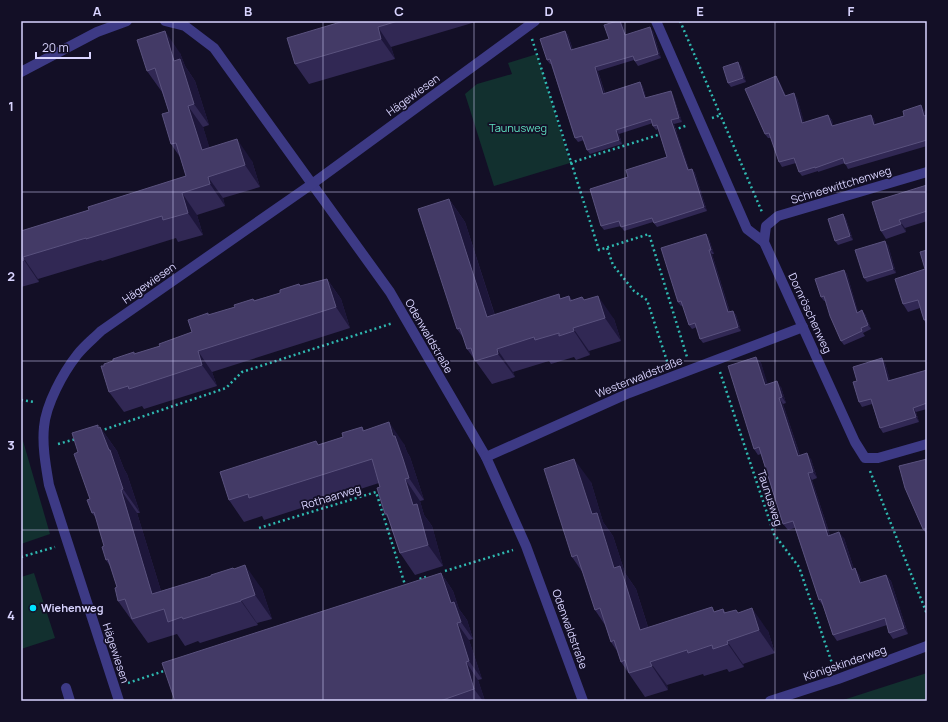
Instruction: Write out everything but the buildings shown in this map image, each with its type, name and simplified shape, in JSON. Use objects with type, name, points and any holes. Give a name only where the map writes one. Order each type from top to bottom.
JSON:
[{"type":"street","points":[[21,72],[97,32],[127,21]]},
{"type":"street","name":"Odenwaldstraße","points":[[166,21],[184,26],[214,48],[390,292],[486,457],[526,546],[583,701]]},
{"type":"street","points":[[656,21],[747,229],[764,242]]},
{"type":"street","name":"Hägewiesen","points":[[118,701],[49,486],[44,449],[44,427],[49,405],[62,378],[78,354],[101,331],[312,184],[532,24]]},
{"type":"street","name":"Schneewittchenweg","points":[[766,226],[778,216],[927,172]]},
{"type":"street","points":[[764,242],[766,226]]},
{"type":"street","name":"Dornröschenweg","points":[[764,242],[855,442],[865,458]]},
{"type":"street","name":"Westerwaldstraße","points":[[486,457],[629,393],[804,328]]},
{"type":"street","points":[[865,458],[878,458],[927,444]]},
{"type":"street","name":"Königskinderweg","points":[[770,701],[838,679],[927,646]]},
{"type":"street","points":[[66,688],[70,701]]},
{"type":"path","points":[[680,21],[761,207],[766,226]]},
{"type":"path","points":[[532,24],[570,163],[599,250],[649,234],[691,369]]},
{"type":"path","points":[[671,131],[721,115]]},
{"type":"path","points":[[570,163],[664,133]]},
{"type":"path","points":[[607,248],[613,265],[634,291],[647,300],[672,376]]},
{"type":"path","points":[[97,432],[226,388],[242,372],[406,319]]},
{"type":"path","name":"Taunusweg","points":[[716,360],[774,534],[799,567],[838,679]]},
{"type":"path","points":[[44,449],[82,437]]},
{"type":"path","points":[[865,458],[927,614]]},
{"type":"path","name":"Rothaarweg","points":[[259,528],[376,492],[408,593]]},
{"type":"path","points":[[21,557],[67,543]]},
{"type":"path","points":[[445,571],[526,546]]},
{"type":"path","points":[[416,585],[419,580],[426,577]]},
{"type":"path","points":[[114,687],[174,668]]},
{"type":"green space","name":"Taunusweg","points":[[537,54],[570,163],[494,186],[465,94],[477,84],[512,74],[508,63]]},
{"type":"green space","points":[[21,434],[50,534],[21,544]]},
{"type":"green space","name":"Wiehenweg","points":[[34,573],[55,638],[21,649],[21,577]]},
{"type":"green space","points":[[927,673],[927,701],[840,701]]},
{"type":"place","name":"Wiehenweg","points":[[33,608]]}]
